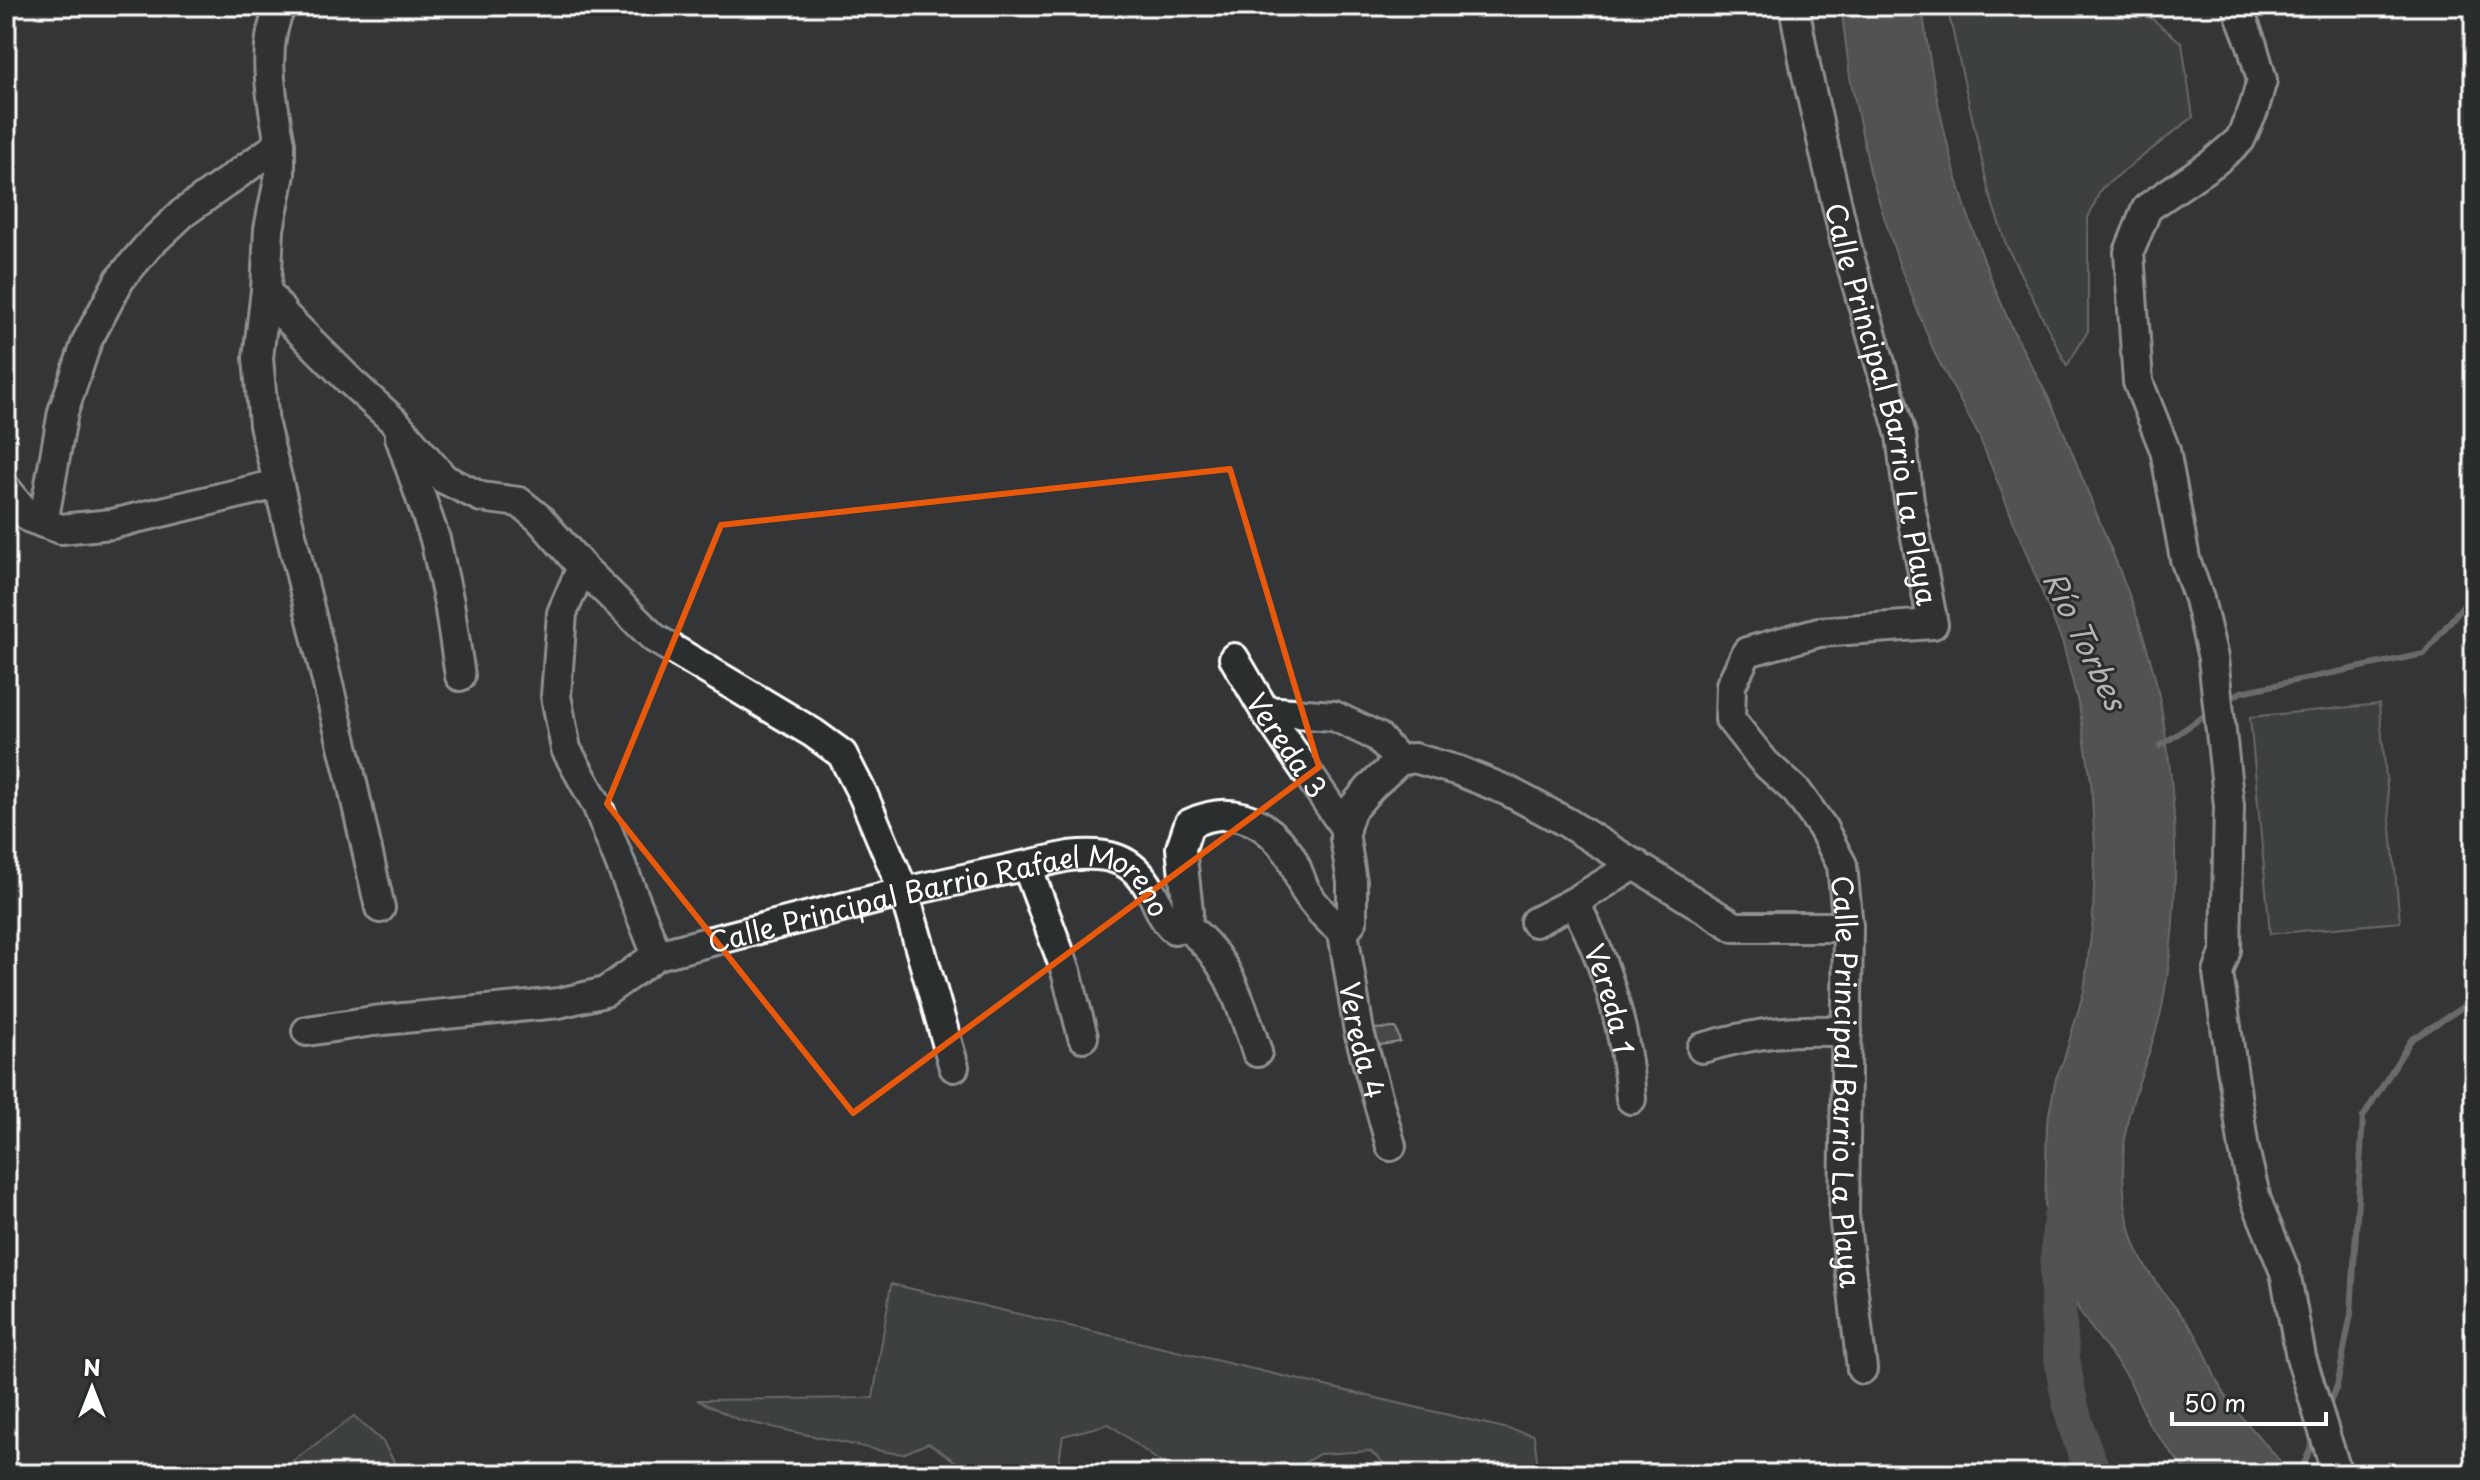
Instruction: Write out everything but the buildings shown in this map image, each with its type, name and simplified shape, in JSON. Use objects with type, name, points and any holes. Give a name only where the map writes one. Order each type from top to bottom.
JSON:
[{"type":"street","points":[[281,6],[273,22],[269,78],[280,144],[280,174],[269,229],[258,358],[264,425],[380,908]]},
{"type":"street","name":"Calle Principal Barrio La Playa","points":[[1794,6],[1848,253],[1901,435],[1909,501],[1933,624],[1819,632],[1747,652],[1731,685],[1730,719],[1765,763],[1797,792],[1822,827],[1842,865],[1848,927],[1844,1215],[1862,1369]]},
{"type":"street","points":[[2237,6],[2262,80],[2253,111],[2240,140],[2213,163],[2147,208],[2129,252],[2133,330],[2138,382],[2165,450],[2185,559],[2199,599],[2213,658],[2229,806],[2226,950],[2218,973],[2244,1149],[2256,1200],[2285,1272],[2301,1357],[2337,1474]]},
{"type":"street","points":[[43,523],[63,412],[87,341],[120,279],[149,245],[183,213],[280,144]]},
{"type":"street","points":[[266,290],[286,317],[395,422],[444,479],[481,497],[519,502],[539,518],[582,567],[654,638],[813,733],[842,754],[904,892],[954,1067]]},
{"type":"street","points":[[395,422],[435,539],[460,676]]},
{"type":"street","points":[[6,489],[30,518],[61,529],[112,524],[278,484]]},
{"type":"street","points":[[582,567],[562,613],[556,696],[566,749],[597,805],[657,955]]},
{"type":"street","name":"Vereda 3","points":[[1234,658],[1265,711],[1345,828]]},
{"type":"street","points":[[1265,711],[1334,716],[1378,737],[1399,761]]},
{"type":"street","points":[[1343,932],[1352,921],[1352,882],[1345,828],[1351,810],[1399,761],[1414,758],[1459,771],[1508,791],[1636,864],[1735,927],[1848,927]]},
{"type":"street","name":"Calle Principal Barrio Rafael Moreno","points":[[307,1031],[373,1021],[559,1003],[605,992],[657,955],[904,892],[1093,853],[1116,857],[1134,870],[1150,888],[1165,922],[1174,929],[1187,927],[1181,848],[1189,824],[1210,814],[1256,821],[1288,852],[1306,892],[1323,915],[1343,932]]},
{"type":"street","points":[[1535,922],[1636,864]]},
{"type":"street","points":[[1027,866],[1066,971],[1083,1037]]},
{"type":"street","name":"Vereda 1","points":[[1574,902],[1587,927],[1619,1016],[1629,1062],[1631,1099]]},
{"type":"street","points":[[1187,927],[1206,942],[1236,989],[1257,1052]]},
{"type":"street","name":"Vereda 4","points":[[1343,932],[1359,1032],[1391,1146]]},
{"type":"street","points":[[1702,1048],[1773,1031],[1847,1032]]},
{"type":"highlighted area","points":[[1230,469],[1319,767],[853,1113],[607,804],[721,525]]},
{"type":"shaded area","points":[[1947,6],[2136,6],[2182,43],[2193,117],[2101,189],[2088,218],[2088,331],[2067,366],[2007,247],[1989,193]]},
{"type":"shaded area","points":[[2379,704],[2400,922],[2270,934],[2250,717]]},
{"type":"shaded area","points":[[891,1284],[1534,1435],[1539,1474],[1384,1474],[1386,1465],[1370,1451],[1319,1454],[1286,1474],[1176,1474],[1109,1424],[1063,1436],[1059,1461],[1062,1474],[977,1474],[928,1443],[903,1454],[886,1452],[739,1420],[697,1400],[873,1398]]},
{"type":"shaded area","points":[[354,1416],[383,1442],[401,1474],[275,1474]]},
{"type":"water","points":[[1841,6],[1922,6],[1943,125],[1977,241],[2012,327],[2062,428],[2140,625],[2159,696],[2165,734],[2173,810],[2175,888],[2163,1002],[2127,1121],[2123,1170],[2125,1203],[2142,1260],[2198,1339],[2221,1388],[2236,1410],[2290,1474],[2188,1474],[2149,1424],[2128,1377],[2081,1314],[2060,1274],[2053,1252],[2045,1206],[2047,1124],[2056,1078],[2084,991],[2093,919],[2095,850],[2091,780],[2080,711],[2063,644],[1979,436],[1935,354],[1899,264],[1870,172],[1850,77]]},
{"type":"waterway","points":[[2226,702],[2241,692],[2424,654],[2474,592]]},
{"type":"waterway","points":[[2160,746],[2210,712]]},
{"type":"waterway","points":[[2327,1409],[2337,1386],[2351,1314],[2363,1117],[2411,1040],[2474,1000]]},
{"type":"waterway","name":"Río Torbes","points":[[2061,1218],[2058,1283],[2061,1349],[2073,1413],[2094,1474]]},
{"type":"waterway","points":[[2300,1474],[2315,1437]]}]
